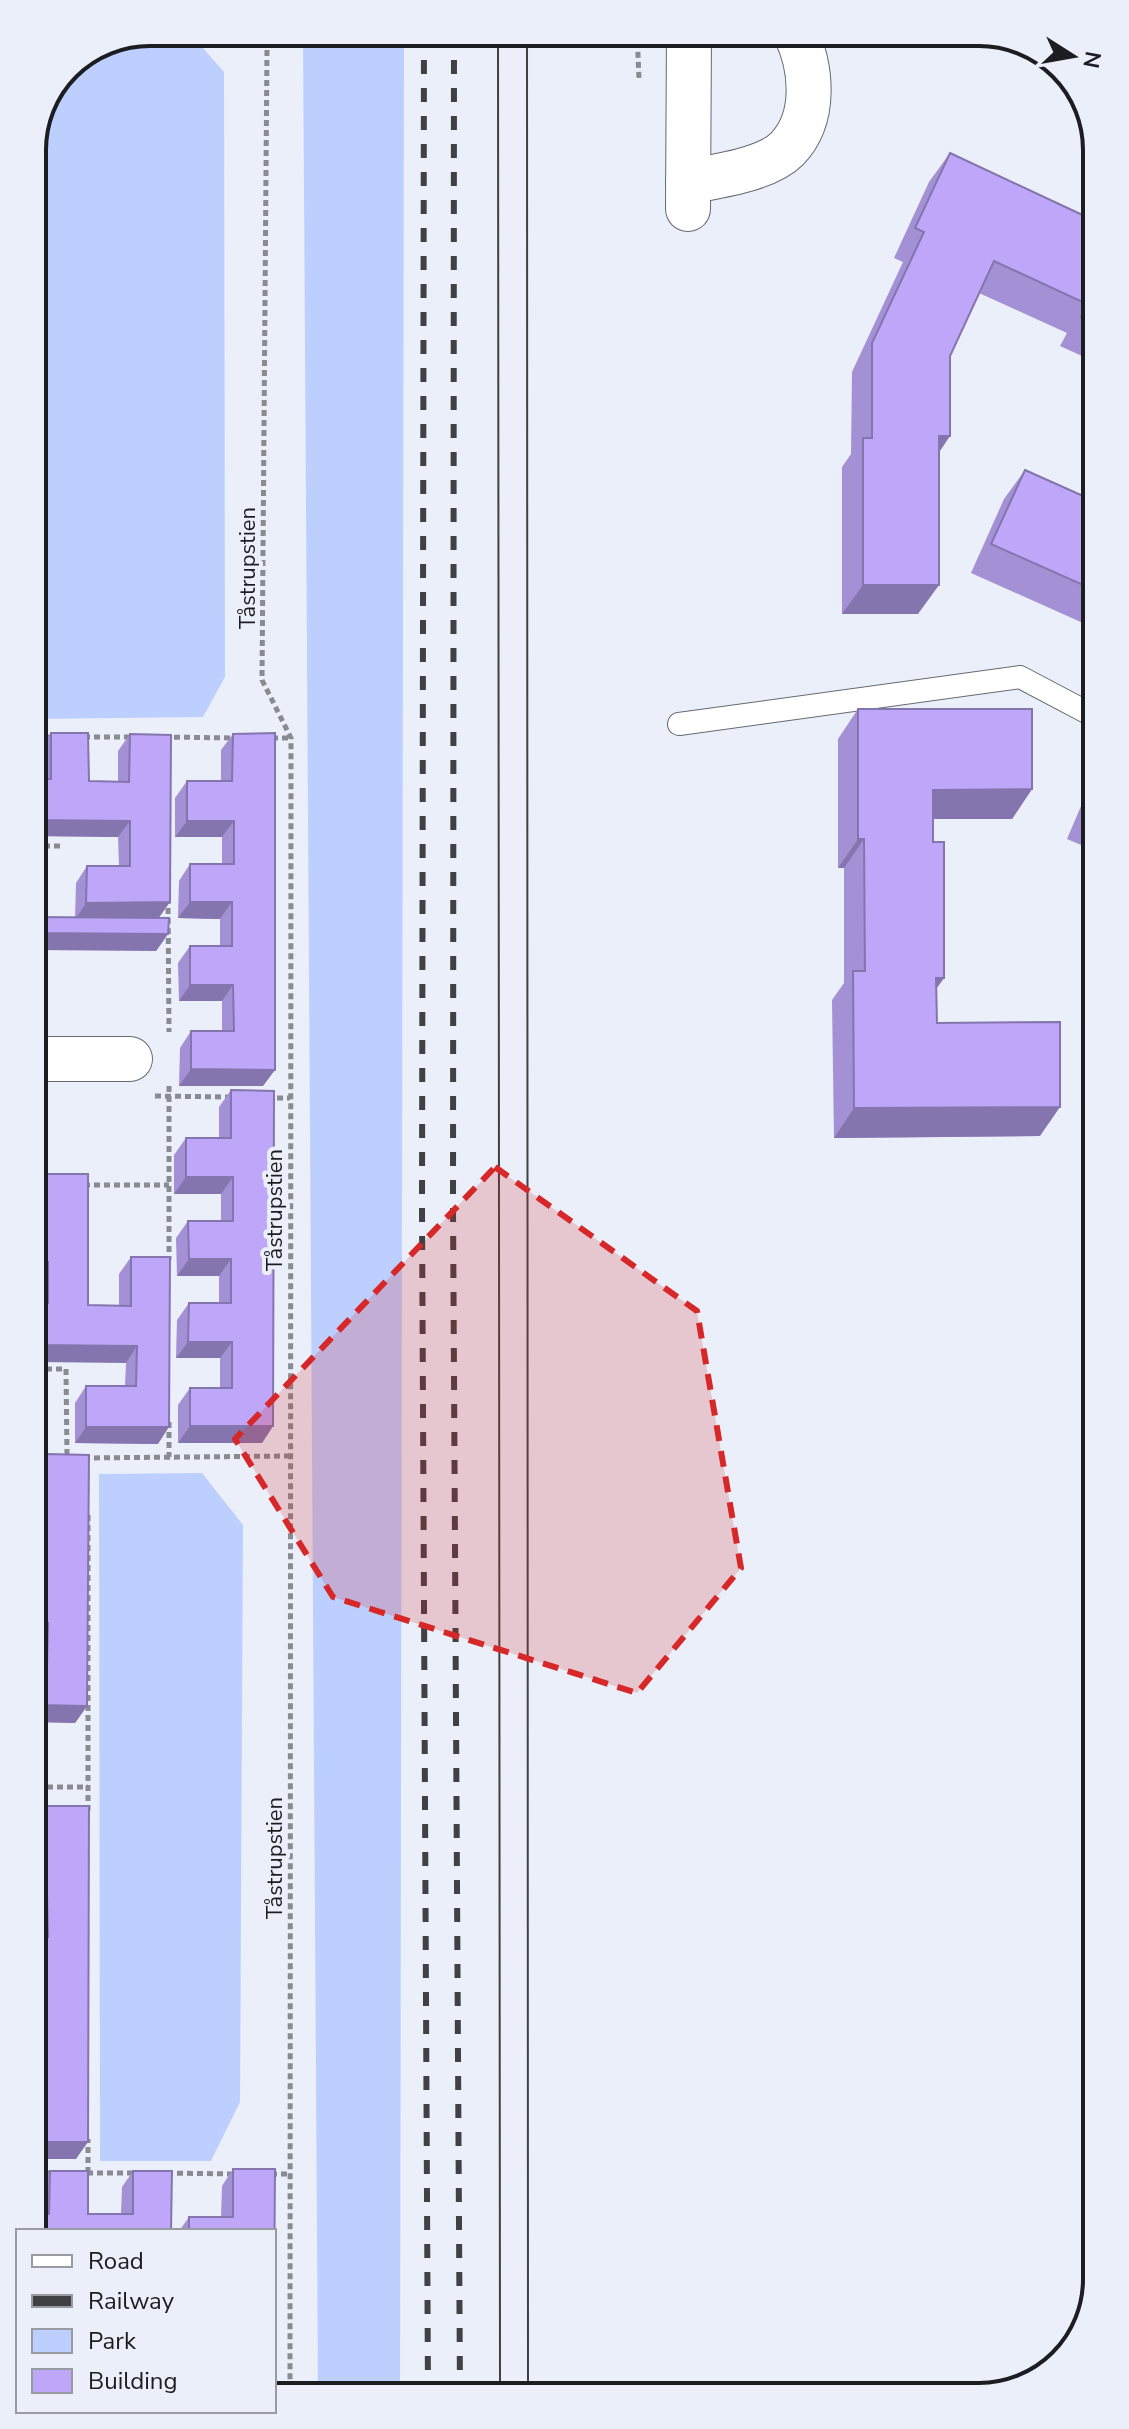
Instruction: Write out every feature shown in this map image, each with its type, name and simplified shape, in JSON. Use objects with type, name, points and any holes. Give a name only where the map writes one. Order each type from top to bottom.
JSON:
[{"type":"street","points":[[689,46],[688,196],[786,150],[805,119],[809,79],[799,46]]},
{"type":"street","points":[[46,1059],[130,1059]]},
{"type":"lane","points":[[679,724],[1020,677],[1083,710]]},
{"type":"path","name":"Tåstrupstien","points":[[268,46],[262,680],[291,738],[290,2383]]},
{"type":"path","points":[[46,737],[64,737]]},
{"type":"path","points":[[79,737],[138,737]]},
{"type":"path","points":[[153,737],[245,738]]},
{"type":"path","points":[[168,737],[168,753]]},
{"type":"path","points":[[260,738],[291,738]]},
{"type":"path","points":[[46,846],[62,846]]},
{"type":"path","points":[[168,894],[169,1035]]},
{"type":"path","points":[[153,926],[168,926]]},
{"type":"path","points":[[130,1059],[141,1096],[245,1098]]},
{"type":"path","points":[[169,1081],[169,1275]]},
{"type":"path","points":[[260,1098],[290,1098]]},
{"type":"path","points":[[74,1185],[169,1185]]},
{"type":"path","points":[[87,1185],[87,1199]]},
{"type":"path","points":[[46,1369],[66,1369],[67,1457]]},
{"type":"path","points":[[169,1412],[169,1457]]},
{"type":"path","points":[[46,1457],[291,1456]]},
{"type":"path","points":[[88,1458],[88,1474]]},
{"type":"path","points":[[88,1505],[88,1818]]},
{"type":"path","points":[[46,1787],[88,1787]]},
{"type":"path","points":[[88,2127],[88,2173]]},
{"type":"path","points":[[46,2173],[63,2173]]},
{"type":"path","points":[[75,2173],[145,2173]]},
{"type":"path","points":[[158,2173],[245,2174]]},
{"type":"path","points":[[171,2173],[171,2188]]},
{"type":"path","points":[[260,2174],[290,2174]]},
{"type":"highlighted area","points":[[495,1167],[697,1311],[741,1568],[637,1693],[333,1597],[235,1439]]},
{"type":"green space","points":[[150,46],[201,46],[224,72],[225,677],[203,717],[46,719],[46,143],[54,110],[76,76],[110,54]]},
{"type":"green space","points":[[303,46],[404,46],[400,2383],[318,2383]]},
{"type":"green space","points":[[202,1473],[243,1525],[240,2102],[211,2161],[100,2161],[99,1474]]},
{"type":"building","points":[[950,153],[1083,215],[1083,302],[994,261],[950,356],[950,436],[939,436],[939,585],[863,585],[863,438],[872,438],[872,343],[924,232],[915,228]]},
{"type":"building","points":[[1025,470],[1083,496],[1083,585],[991,544]]},
{"type":"building","points":[[858,709],[1032,709],[1032,789],[933,790],[933,842],[944,842],[944,978],[936,978],[937,1023],[1060,1022],[1060,1107],[854,1108],[853,971],[865,971],[864,839],[858,839]]},
{"type":"building","points":[[51,733],[88,733],[89,781],[129,782],[130,734],[171,735],[170,902],[86,903],[87,866],[130,866],[130,821],[46,820],[46,779],[51,779]]},
{"type":"building","points":[[275,733],[275,1070],[191,1069],[191,1031],[234,1031],[233,985],[190,985],[190,946],[232,946],[232,902],[190,902],[190,864],[234,864],[234,821],[187,821],[187,781],[232,781],[233,734]]},
{"type":"building","points":[[46,917],[169,918],[168,934],[46,933]]},
{"type":"building","points":[[231,1090],[274,1091],[273,1426],[190,1426],[190,1388],[232,1388],[232,1342],[188,1342],[189,1303],[231,1303],[231,1259],[189,1259],[188,1221],[233,1221],[233,1177],[186,1177],[186,1138],[231,1138]]},
{"type":"building","points":[[47,1174],[88,1174],[88,1305],[131,1306],[131,1257],[170,1257],[169,1427],[86,1427],[86,1386],[136,1386],[137,1346],[46,1345]]},
{"type":"building","points":[[47,1454],[89,1455],[87,1706],[46,1705]]},
{"type":"building","points":[[46,1806],[89,1806],[88,2142],[46,2142]]},
{"type":"building","points":[[233,2169],[275,2169],[275,2229],[189,2229],[189,2217],[233,2217]]},
{"type":"building","points":[[50,2171],[88,2171],[88,2214],[133,2214],[133,2171],[172,2171],[171,2229],[46,2229],[46,2214],[49,2214]]},
{"type":"tram line","points":[[498,46],[500,2383]]},
{"type":"tram line","points":[[527,46],[528,2383]]},
{"type":"railway","points":[[424,46],[422,1210],[428,2383]]},
{"type":"railway","points":[[454,46],[453,1206],[460,2383]]}]
